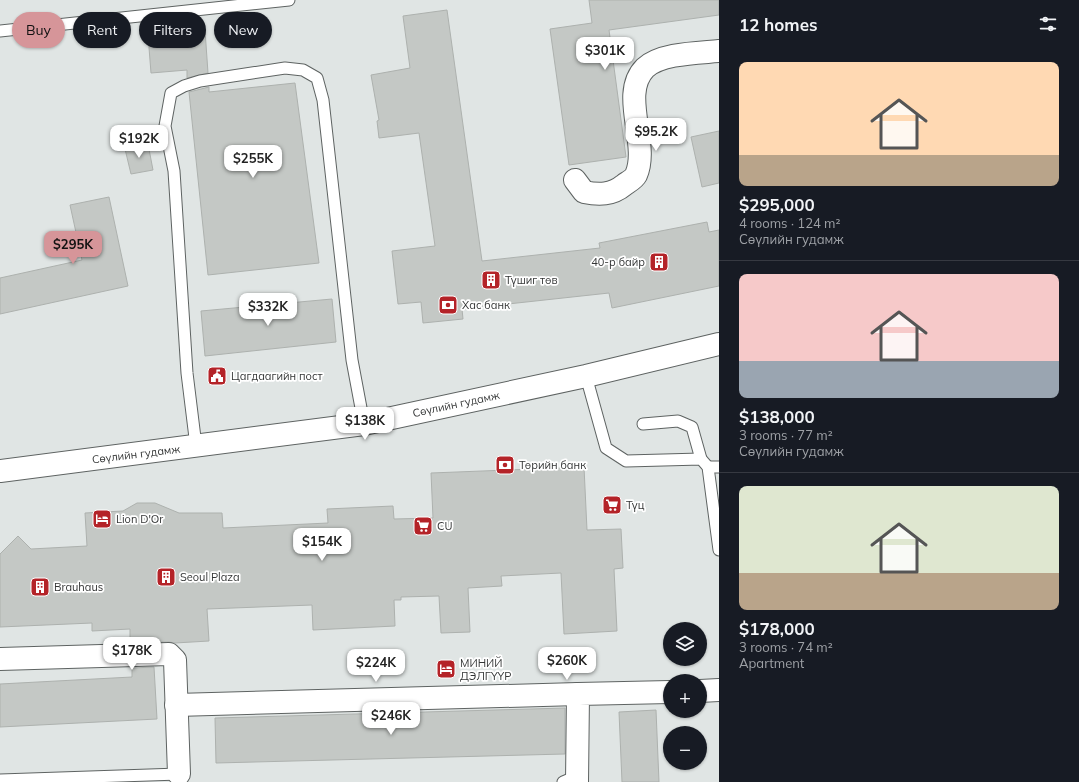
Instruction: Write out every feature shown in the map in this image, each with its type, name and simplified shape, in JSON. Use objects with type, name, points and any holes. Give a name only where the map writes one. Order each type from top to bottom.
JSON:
[{"type":"street","points":[[575,180],[584,192],[598,195],[619,189],[635,176],[639,161],[634,108],[637,79],[646,67],[663,59],[719,51]]},
{"type":"street","name":"Сөүлийн гудамж","points":[[0,471],[364,424],[586,376],[719,344]]},
{"type":"street","points":[[0,659],[169,654],[175,660],[179,778]]},
{"type":"street","points":[[707,691],[719,690]]},
{"type":"street","points":[[176,705],[663,692]]},
{"type":"street","points":[[572,780],[578,694]]},
{"type":"lane","points":[[0,31],[289,0]]},
{"type":"lane","points":[[196,446],[187,373],[174,171],[165,126],[171,93],[184,86],[200,81],[285,68],[303,70],[317,78],[323,100],[352,360],[364,424]]},
{"type":"lane","points":[[586,376],[606,448],[626,461],[710,464]]},
{"type":"lane","points":[[643,424],[678,421],[692,427],[710,464],[719,550]]},
{"type":"lane","points":[[0,780],[179,778]]},
{"type":"building","points":[[589,0],[719,0],[719,15],[609,30],[626,157],[569,165],[550,29],[592,23]]},
{"type":"building","points":[[447,10],[482,261],[600,248],[599,243],[707,222],[709,232],[719,230],[719,286],[612,308],[609,293],[462,309],[463,319],[423,323],[421,302],[398,304],[392,251],[435,246],[419,133],[379,138],[377,121],[379,120],[371,75],[410,68],[403,16]]},
{"type":"building","points":[[206,44],[208,73],[187,78],[187,70],[151,73],[149,48],[206,48]]},
{"type":"building","points":[[295,83],[319,263],[208,275],[189,92],[209,87],[209,92]]},
{"type":"building","points":[[719,131],[719,183],[702,187],[691,137]]},
{"type":"building","points":[[148,144],[153,170],[131,174],[125,149]]},
{"type":"building","points":[[109,197],[128,286],[0,314],[0,278],[82,260],[70,205]]},
{"type":"building","points":[[332,299],[336,342],[205,356],[201,311]]},
{"type":"building","points":[[584,467],[587,530],[621,529],[623,568],[614,569],[617,631],[564,634],[561,573],[501,576],[502,586],[468,588],[470,632],[441,633],[439,596],[401,597],[401,600],[394,600],[395,626],[313,630],[312,605],[207,609],[209,641],[130,643],[130,629],[92,631],[92,623],[0,627],[0,554],[18,536],[31,549],[87,546],[85,513],[123,511],[137,503],[155,503],[179,513],[222,513],[223,528],[328,523],[327,509],[393,506],[394,519],[433,518],[431,473]]},
{"type":"building","points":[[154,667],[157,719],[0,727],[0,684],[132,677],[132,668]]},
{"type":"building","points":[[565,708],[565,754],[216,763],[215,718]]},
{"type":"building","points":[[656,710],[659,782],[622,782],[619,712]]},
{"type":"place","name":"40-р байр","points":[[659,262]]},
{"type":"place","name":"Түшиг төв","points":[[491,280]]},
{"type":"place","name":"Хас банк","points":[[448,305]]},
{"type":"place","name":"Цагдаагийн пост","points":[[217,376]]},
{"type":"place","name":"Төрийн банк","points":[[505,465]]},
{"type":"place","name":"Түц","points":[[612,505]]},
{"type":"place","name":"Lion D'Or","points":[[102,519]]},
{"type":"place","name":"CU","points":[[423,526]]},
{"type":"place","name":"Seoul Plaza","points":[[166,577]]},
{"type":"place","name":"Brauhaus","points":[[40,587]]},
{"type":"place","name":"МИНИЙ ДЭЛГҮҮР","points":[[446,669]]}]
